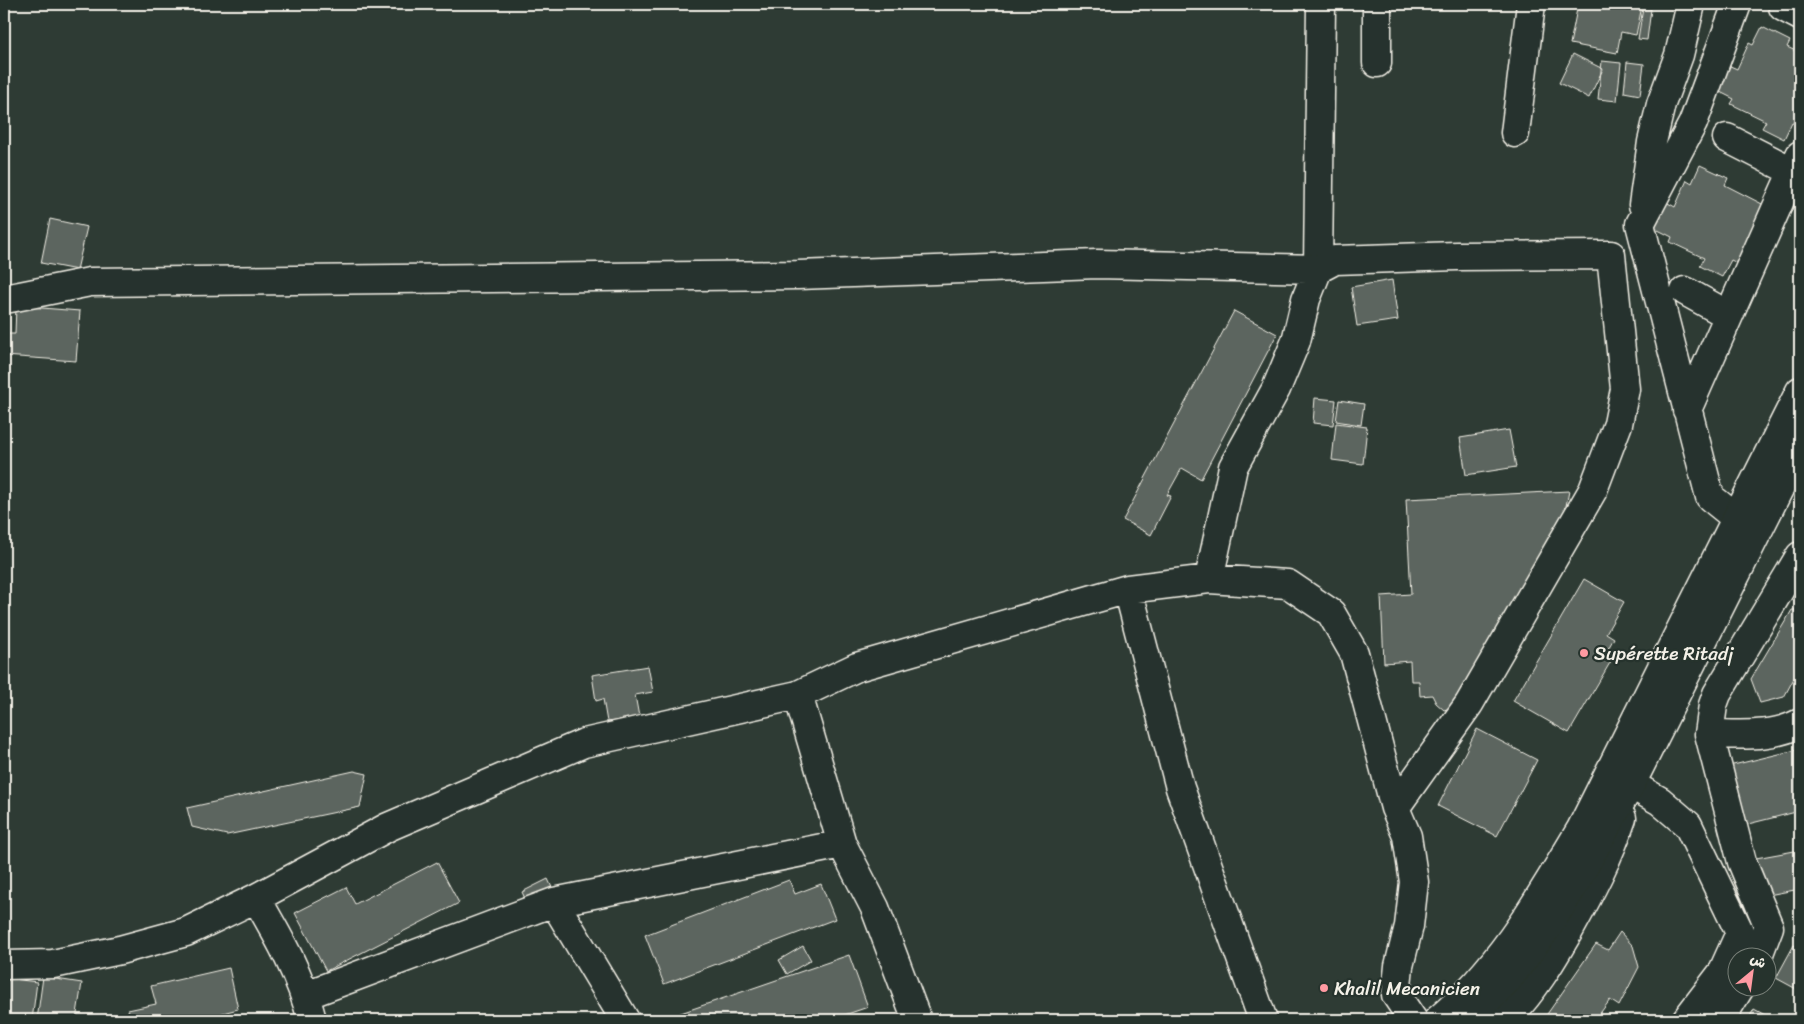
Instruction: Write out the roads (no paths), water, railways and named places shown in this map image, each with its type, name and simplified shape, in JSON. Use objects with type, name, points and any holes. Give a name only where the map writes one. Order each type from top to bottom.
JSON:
[{"type":"street","points":[[1209,580],[1233,467],[1276,389],[1296,341],[1306,299],[1318,269],[1321,4]]},
{"type":"street","points":[[1377,4],[1377,63]]},
{"type":"street","points":[[1515,133],[1531,4]]},
{"type":"street","points":[[1691,4],[1680,55],[1661,104],[1656,123],[1640,224],[1710,497],[1736,518]]},
{"type":"street","points":[[1640,224],[1693,123],[1737,4]]},
{"type":"street","points":[[1687,410],[1796,163],[1727,138]]},
{"type":"street","points":[[4,297],[10,298],[90,282],[798,275],[1097,264],[1318,269],[1335,260],[1457,256],[1611,255],[1625,389],[1618,424],[1593,490],[1469,704],[1395,808]]},
{"type":"street","points":[[1685,291],[1728,315]]},
{"type":"street","points":[[1467,1020],[1508,980],[1548,927],[1572,889],[1736,518],[1800,391]]},
{"type":"street","points":[[1438,1020],[1459,1002],[1494,964],[1512,939],[1581,829],[1620,778],[1800,447]]},
{"type":"street","points":[[1762,946],[1770,927],[1742,862],[1709,734],[1713,705],[1718,694],[1800,556]]},
{"type":"street","points":[[4,965],[52,964],[120,950],[186,932],[256,898],[388,827],[584,743],[798,695],[857,667],[1128,589],[1209,580],[1288,584],[1331,613],[1354,653],[1395,808],[1407,836],[1414,882],[1409,926],[1399,966],[1396,995],[1413,1020]]},
{"type":"street","points":[[1128,589],[1180,788],[1263,1020]]},
{"type":"street","points":[[798,695],[842,844],[875,908],[917,1020]]},
{"type":"street","points":[[1709,734],[1770,733],[1800,723]]},
{"type":"street","points":[[1505,1020],[1524,1002],[1556,953],[1595,886],[1622,819],[1620,778]]},
{"type":"street","points":[[1620,778],[1660,801],[1688,825],[1740,933],[1722,973],[1686,1020]]},
{"type":"street","points":[[256,898],[281,942],[309,1008],[554,902],[842,844]]},
{"type":"street","points":[[554,902],[625,1020]]},
{"type":"street","points":[[1720,1020],[1735,996]]},
{"type":"place","name":"Supérette Ritadj","points":[[1584,653]]},
{"type":"place","name":"Khalil Mecanicien","points":[[1324,988]]}]
